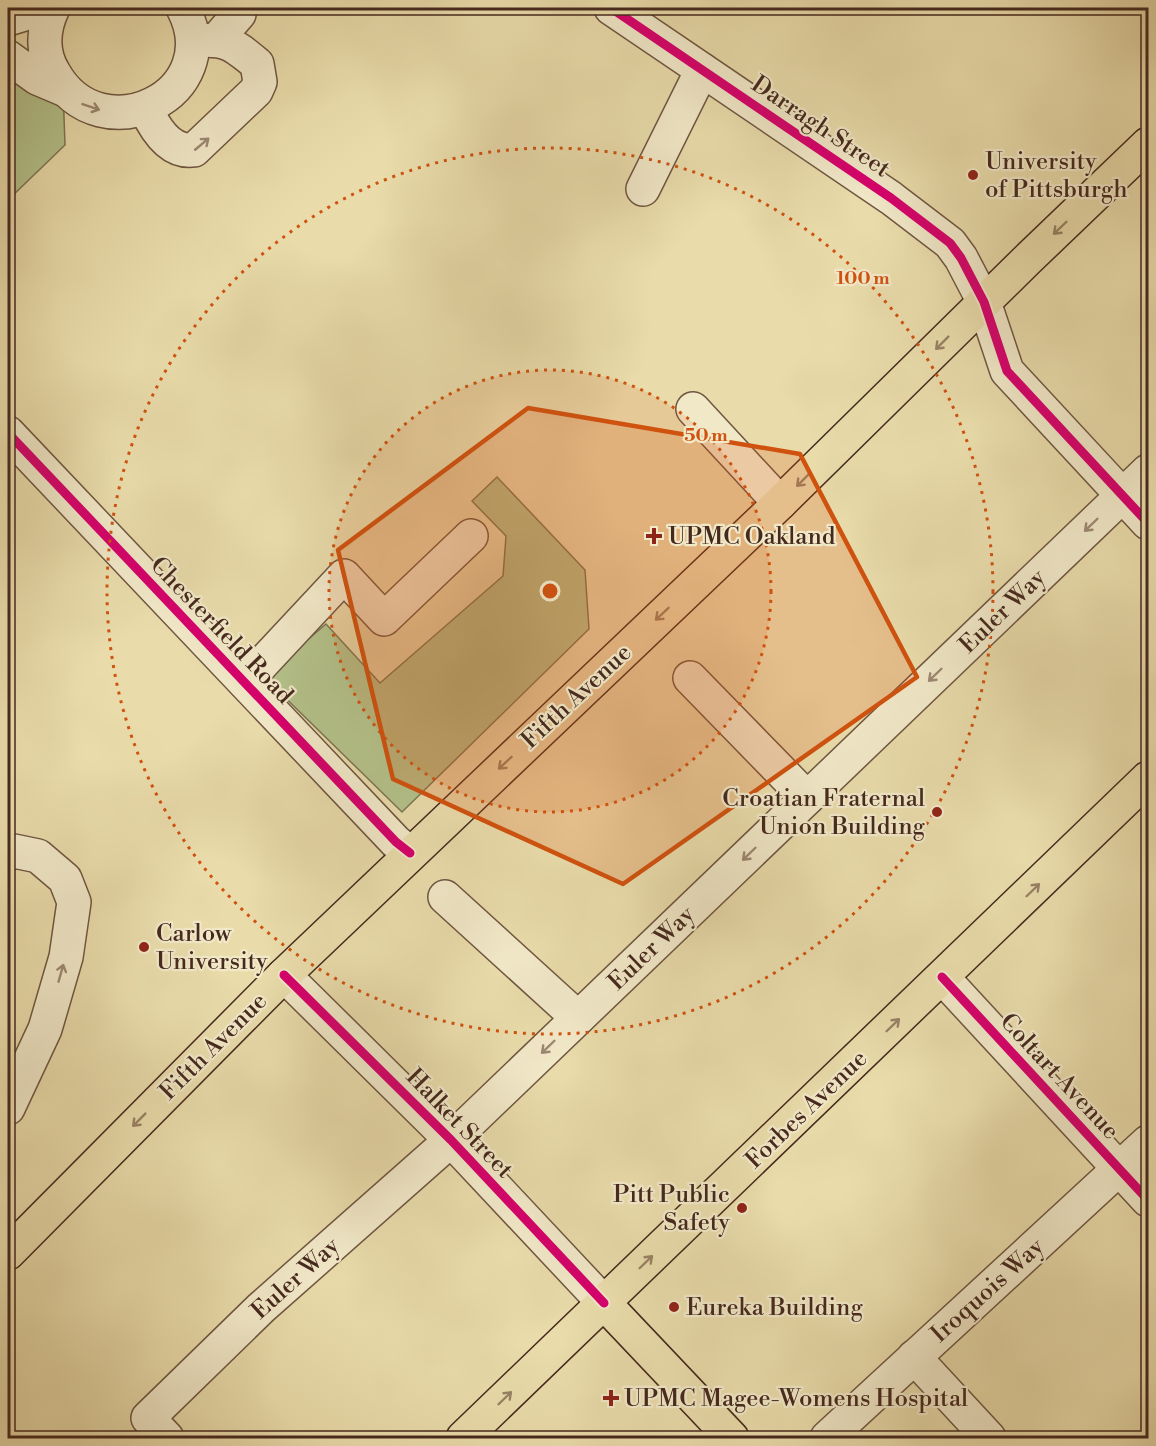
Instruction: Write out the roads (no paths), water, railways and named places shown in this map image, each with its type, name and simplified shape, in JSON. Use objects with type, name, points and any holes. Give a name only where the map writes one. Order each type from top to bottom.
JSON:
[{"type":"main road","name":"Fifth Avenue","points":[[8,1253],[284,975],[780,502],[1149,144]]},
{"type":"main road","name":"Forbes Avenue","points":[[463,1438],[1149,778]]},
{"type":"main road","name":"Halket Street","points":[[604,1303],[732,1438]]},
{"type":"street","points":[[8,20],[32,14],[44,8]]},
{"type":"street","points":[[53,8],[46,22],[44,44],[49,65],[63,89]]},
{"type":"street","points":[[147,109],[151,119],[172,146],[183,152],[194,150],[256,91],[260,82],[257,64],[206,39],[192,24],[183,8]]},
{"type":"street","name":"Darragh Street","points":[[611,8],[891,198],[950,243],[961,258],[984,302],[1007,371],[1149,523]]},
{"type":"street","points":[[8,57],[37,78],[63,89],[84,105],[106,111],[129,112],[147,109],[166,96],[183,79],[191,59],[206,39],[239,14]]},
{"type":"street","points":[[643,189],[702,70]]},
{"type":"street","points":[[693,409],[780,502]]},
{"type":"street","name":"Chesterfield Road","points":[[8,434],[396,842],[410,853]]},
{"type":"street","name":"Euler Way","points":[[158,1428],[261,1308],[450,1140],[1149,471]]},
{"type":"street","points":[[245,682],[344,576],[384,619],[471,536]]},
{"type":"street","points":[[690,678],[807,798]]},
{"type":"street","points":[[8,854],[14,851],[38,856],[65,879],[74,902],[66,957],[45,1029],[8,1108]]},
{"type":"street","points":[[444,897],[578,1018]]},
{"type":"street","name":"Halket Street","points":[[284,975],[450,1140],[604,1303]]},
{"type":"street","name":"Coltart Avenue","points":[[942,977],[1149,1200]]},
{"type":"street","name":"Iroquois Way","points":[[827,1438],[1149,1142]]},
{"type":"street","points":[[914,1358],[989,1438]]},
{"type":"place","name":"University of Pittsburgh","points":[[973,175]]},
{"type":"place","name":"UPMC Oakland","points":[[654,536]]},
{"type":"place","name":"Croatian Fraternal Union Building","points":[[937,812]]},
{"type":"place","name":"Carlow University","points":[[144,947]]},
{"type":"place","name":"Pitt Public Safety","points":[[742,1208]]},
{"type":"place","name":"Eureka Building","points":[[674,1307]]},
{"type":"place","name":"UPMC Magee-Womens Hospital","points":[[611,1398]]}]
